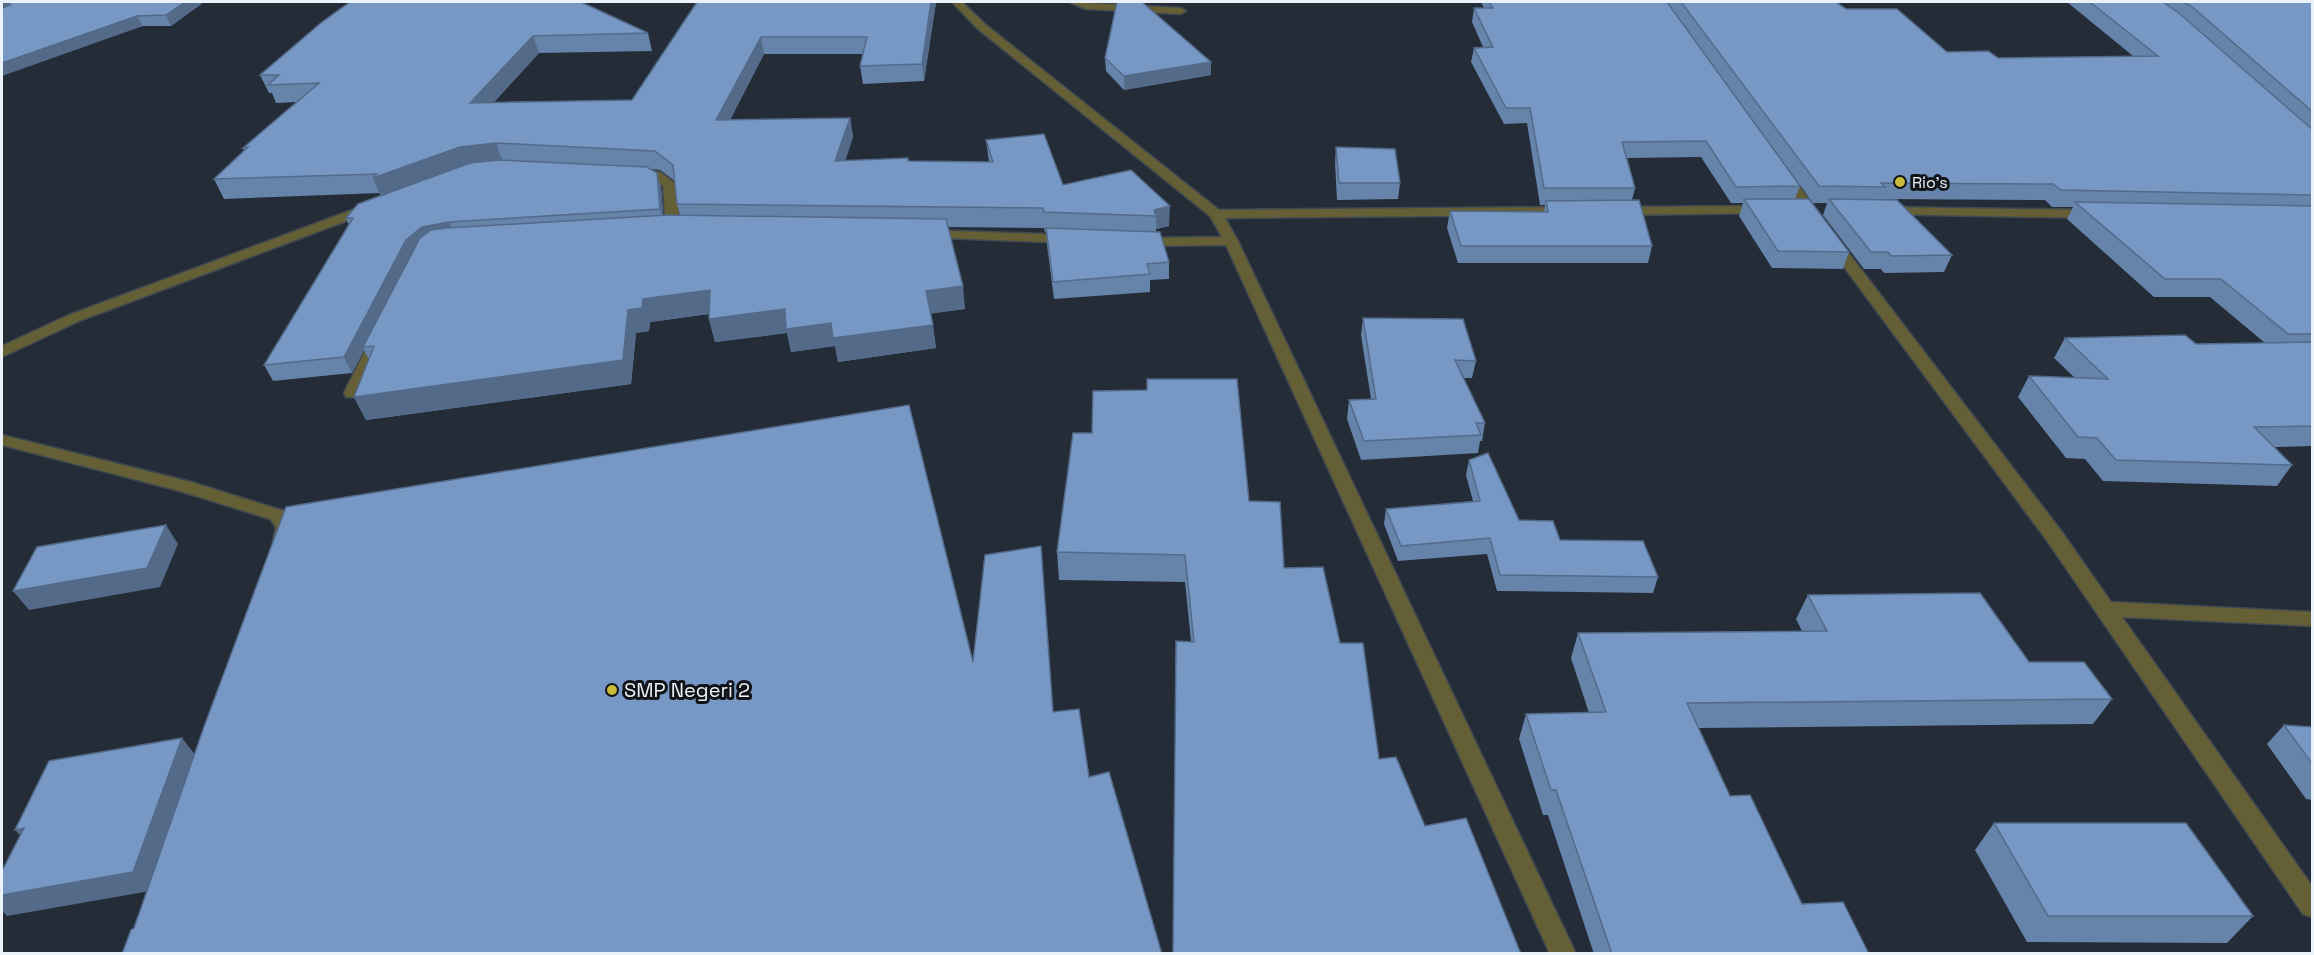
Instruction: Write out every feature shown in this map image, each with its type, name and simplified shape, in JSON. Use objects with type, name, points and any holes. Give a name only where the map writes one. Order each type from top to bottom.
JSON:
[{"type":"street","points":[[957,2],[982,27],[1216,214],[1231,241],[1563,954]]},
{"type":"street","points":[[1074,2],[1086,6],[1181,11]]},
{"type":"street","points":[[1775,162],[1802,209],[2055,537],[2313,906]]},
{"type":"street","points":[[618,172],[655,175],[669,184],[667,230],[692,230]]},
{"type":"street","points":[[2,352],[74,318],[380,204]]},
{"type":"street","points":[[1802,209],[1832,210]]},
{"type":"street","points":[[1607,211],[1773,210]]},
{"type":"street","points":[[1868,210],[2105,214]]},
{"type":"street","points":[[1216,214],[1583,211]]},
{"type":"street","points":[[914,233],[1085,240]]},
{"type":"street","points":[[1128,242],[1231,241]]},
{"type":"street","points":[[352,393],[389,319]]},
{"type":"street","points":[[2,440],[185,486],[277,515],[285,523],[287,530],[276,563]]},
{"type":"street","points":[[2107,609],[2313,619]]},
{"type":"building","points":[[13,2],[185,2],[166,15],[137,16],[2,63],[2,8],[10,5],[5,4]]},
{"type":"building","points":[[350,2],[581,2],[648,33],[533,36],[470,103],[632,100],[697,2],[931,2],[922,64],[860,66],[867,37],[761,37],[716,120],[850,118],[835,161],[908,158],[908,161],[993,162],[986,140],[1044,134],[1063,185],[1131,170],[1170,206],[1154,210],[1156,216],[1044,212],[1043,208],[677,204],[673,165],[655,151],[496,143],[460,147],[373,178],[377,174],[214,179],[248,147],[243,148],[319,83],[268,85],[279,75],[260,75],[322,22]]},
{"type":"building","points":[[1117,2],[1142,2],[1211,62],[1124,76],[1105,58]]},
{"type":"building","points":[[1489,2],[1667,2],[1800,186],[1736,187],[1706,141],[1622,142],[1635,188],[1544,188],[1530,108],[1506,108],[1474,48],[1493,47],[1474,8],[1493,8]]},
{"type":"building","points":[[1681,2],[1836,2],[1846,9],[1897,9],[1947,52],[1988,51],[1998,58],[2158,56],[2090,2],[2163,2],[2180,14],[2313,130],[2313,195],[2061,190],[2053,184],[1881,183],[1885,187],[1819,186]]},
{"type":"building","points":[[2183,2],[2313,2],[2313,112],[2191,6]]},
{"type":"building","points":[[1336,147],[1395,149],[1400,183],[1339,183]]},
{"type":"building","points":[[498,160],[647,167],[657,173],[660,209],[449,222],[422,227],[406,240],[344,357],[264,365],[353,218],[346,218],[358,204],[470,163]]},
{"type":"building","points":[[1744,199],[1809,199],[1849,252],[1778,251]]},
{"type":"building","points":[[1829,199],[1897,200],[1952,255],[1891,256],[1888,252],[1871,252]]},
{"type":"building","points":[[1639,200],[1652,246],[1461,246],[1450,211],[1548,212],[1546,201]]},
{"type":"building","points":[[2075,202],[2313,206],[2313,334],[2288,334],[2221,279],[2165,279]]},
{"type":"building","points":[[667,215],[946,219],[963,286],[926,291],[933,325],[833,338],[831,323],[786,329],[785,309],[709,319],[710,290],[643,299],[642,308],[628,310],[623,360],[354,397],[374,346],[363,347],[420,238],[431,230]]},
{"type":"building","points":[[1046,228],[1160,232],[1169,262],[1147,264],[1150,274],[1053,282]]},
{"type":"building","points":[[1363,318],[1463,319],[1476,361],[1455,360],[1485,423],[1476,423],[1481,435],[1364,441],[1349,400],[1376,399]]},
{"type":"building","points":[[2185,335],[2196,344],[2313,342],[2313,426],[2254,427],[2292,465],[2116,460],[2097,438],[2078,437],[2029,376],[2108,379],[2065,338]]},
{"type":"building","points":[[1147,379],[1237,379],[1249,501],[1280,502],[1284,568],[1323,567],[1340,643],[1363,643],[1379,759],[1396,757],[1425,826],[1466,818],[1521,954],[1173,954],[1176,641],[1194,642],[1185,555],[1057,552],[1073,433],[1092,433],[1093,391],[1147,390]]},
{"type":"building","name":"SMP Negeri 2","points":[[909,405],[973,662],[985,555],[1041,546],[1053,712],[1079,709],[1089,777],[1109,772],[1162,954],[122,954],[131,930],[134,928],[205,724],[286,507]]},
{"type":"building","points":[[1488,453],[1519,520],[1553,521],[1560,540],[1643,541],[1658,577],[1500,575],[1490,538],[1401,546],[1386,509],[1480,501],[1469,460]]},
{"type":"building","points":[[166,525],[147,568],[13,591],[37,547]]},
{"type":"building","points":[[1980,593],[2029,662],[2084,662],[2112,699],[1687,703],[1730,796],[1750,795],[1802,904],[1843,902],[1869,954],[1612,954],[1556,790],[1551,790],[1526,714],[1606,712],[1578,633],[1827,631],[1808,595]]},
{"type":"building","points":[[2284,725],[2313,727],[2313,765]]},
{"type":"building","points":[[182,738],[133,872],[2,895],[2,871],[24,828],[15,830],[49,761]]},
{"type":"building","points":[[1994,823],[2186,823],[2253,916],[2048,916]]},
{"type":"place","name":"Rio's","points":[[1900,182]]},
{"type":"place","name":"SMP Negeri 2","points":[[612,690]]}]
